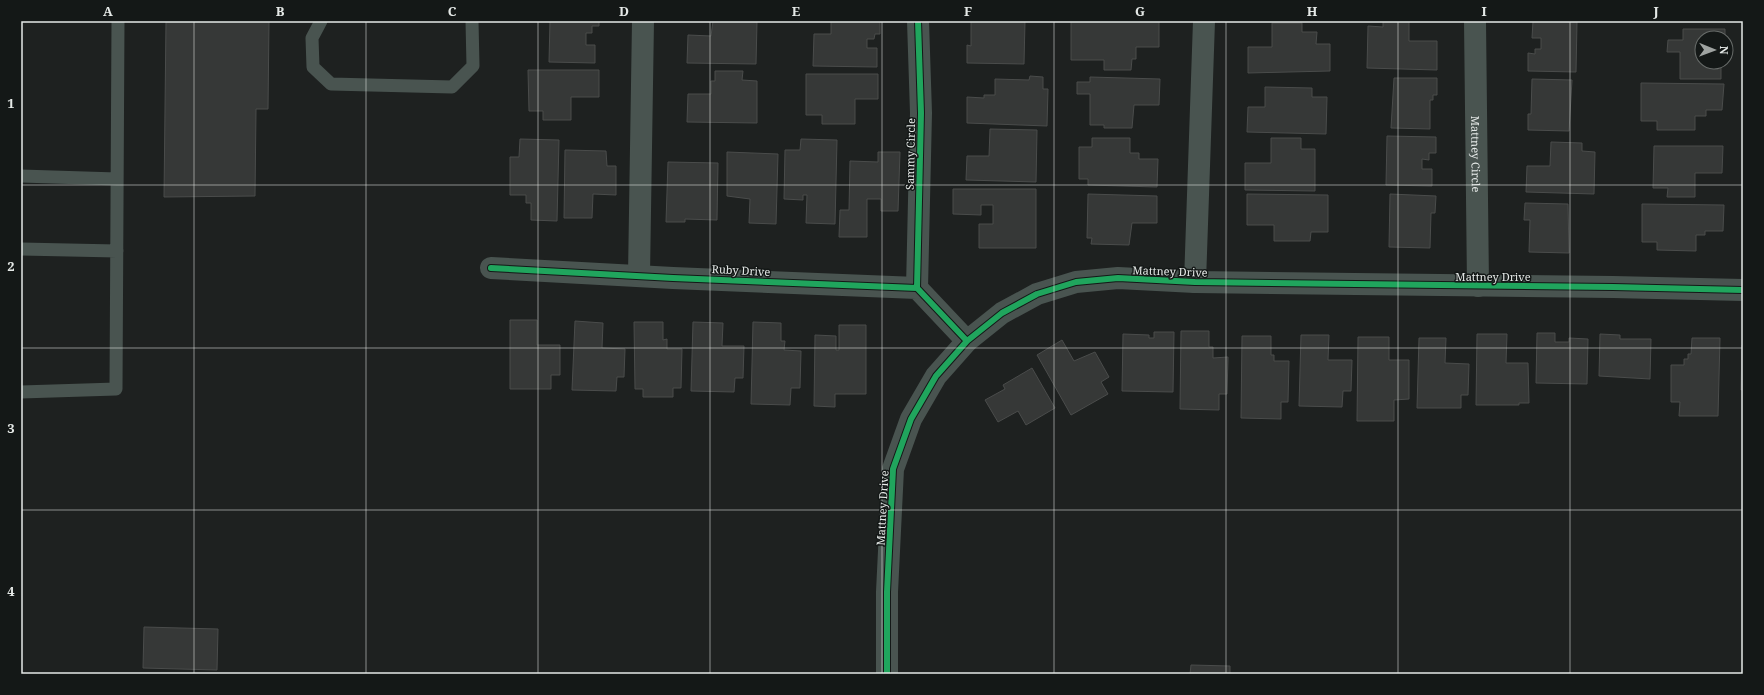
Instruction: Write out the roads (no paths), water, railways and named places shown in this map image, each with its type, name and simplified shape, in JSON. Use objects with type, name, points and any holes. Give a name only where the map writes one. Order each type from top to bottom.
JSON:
[{"type":"street","points":[[639,275],[643,21]]},
{"type":"street","name":"Sammy Circle","points":[[917,288],[921,113],[918,21]]},
{"type":"street","points":[[1195,282],[1204,21]]},
{"type":"street","name":"Mattney Circle","points":[[1475,21],[1478,286]]},
{"type":"street","name":"Ruby Drive","points":[[491,268],[917,288]]},
{"type":"street","name":"Mattney Drive","points":[[887,674],[887,592],[893,469],[911,420],[936,376],[967,341],[1002,313],[1037,294],[1076,282],[1118,278],[1195,282],[1478,286],[1614,286],[1743,290]]},
{"type":"street","points":[[917,288],[967,341]]},
{"type":"lane","points":[[21,392],[116,389],[118,21]]},
{"type":"lane","points":[[321,21],[312,38],[313,67],[331,84],[452,87],[473,66],[472,21]]},
{"type":"lane","points":[[21,176],[117,179]]},
{"type":"lane","points":[[21,248],[117,251]]}]
